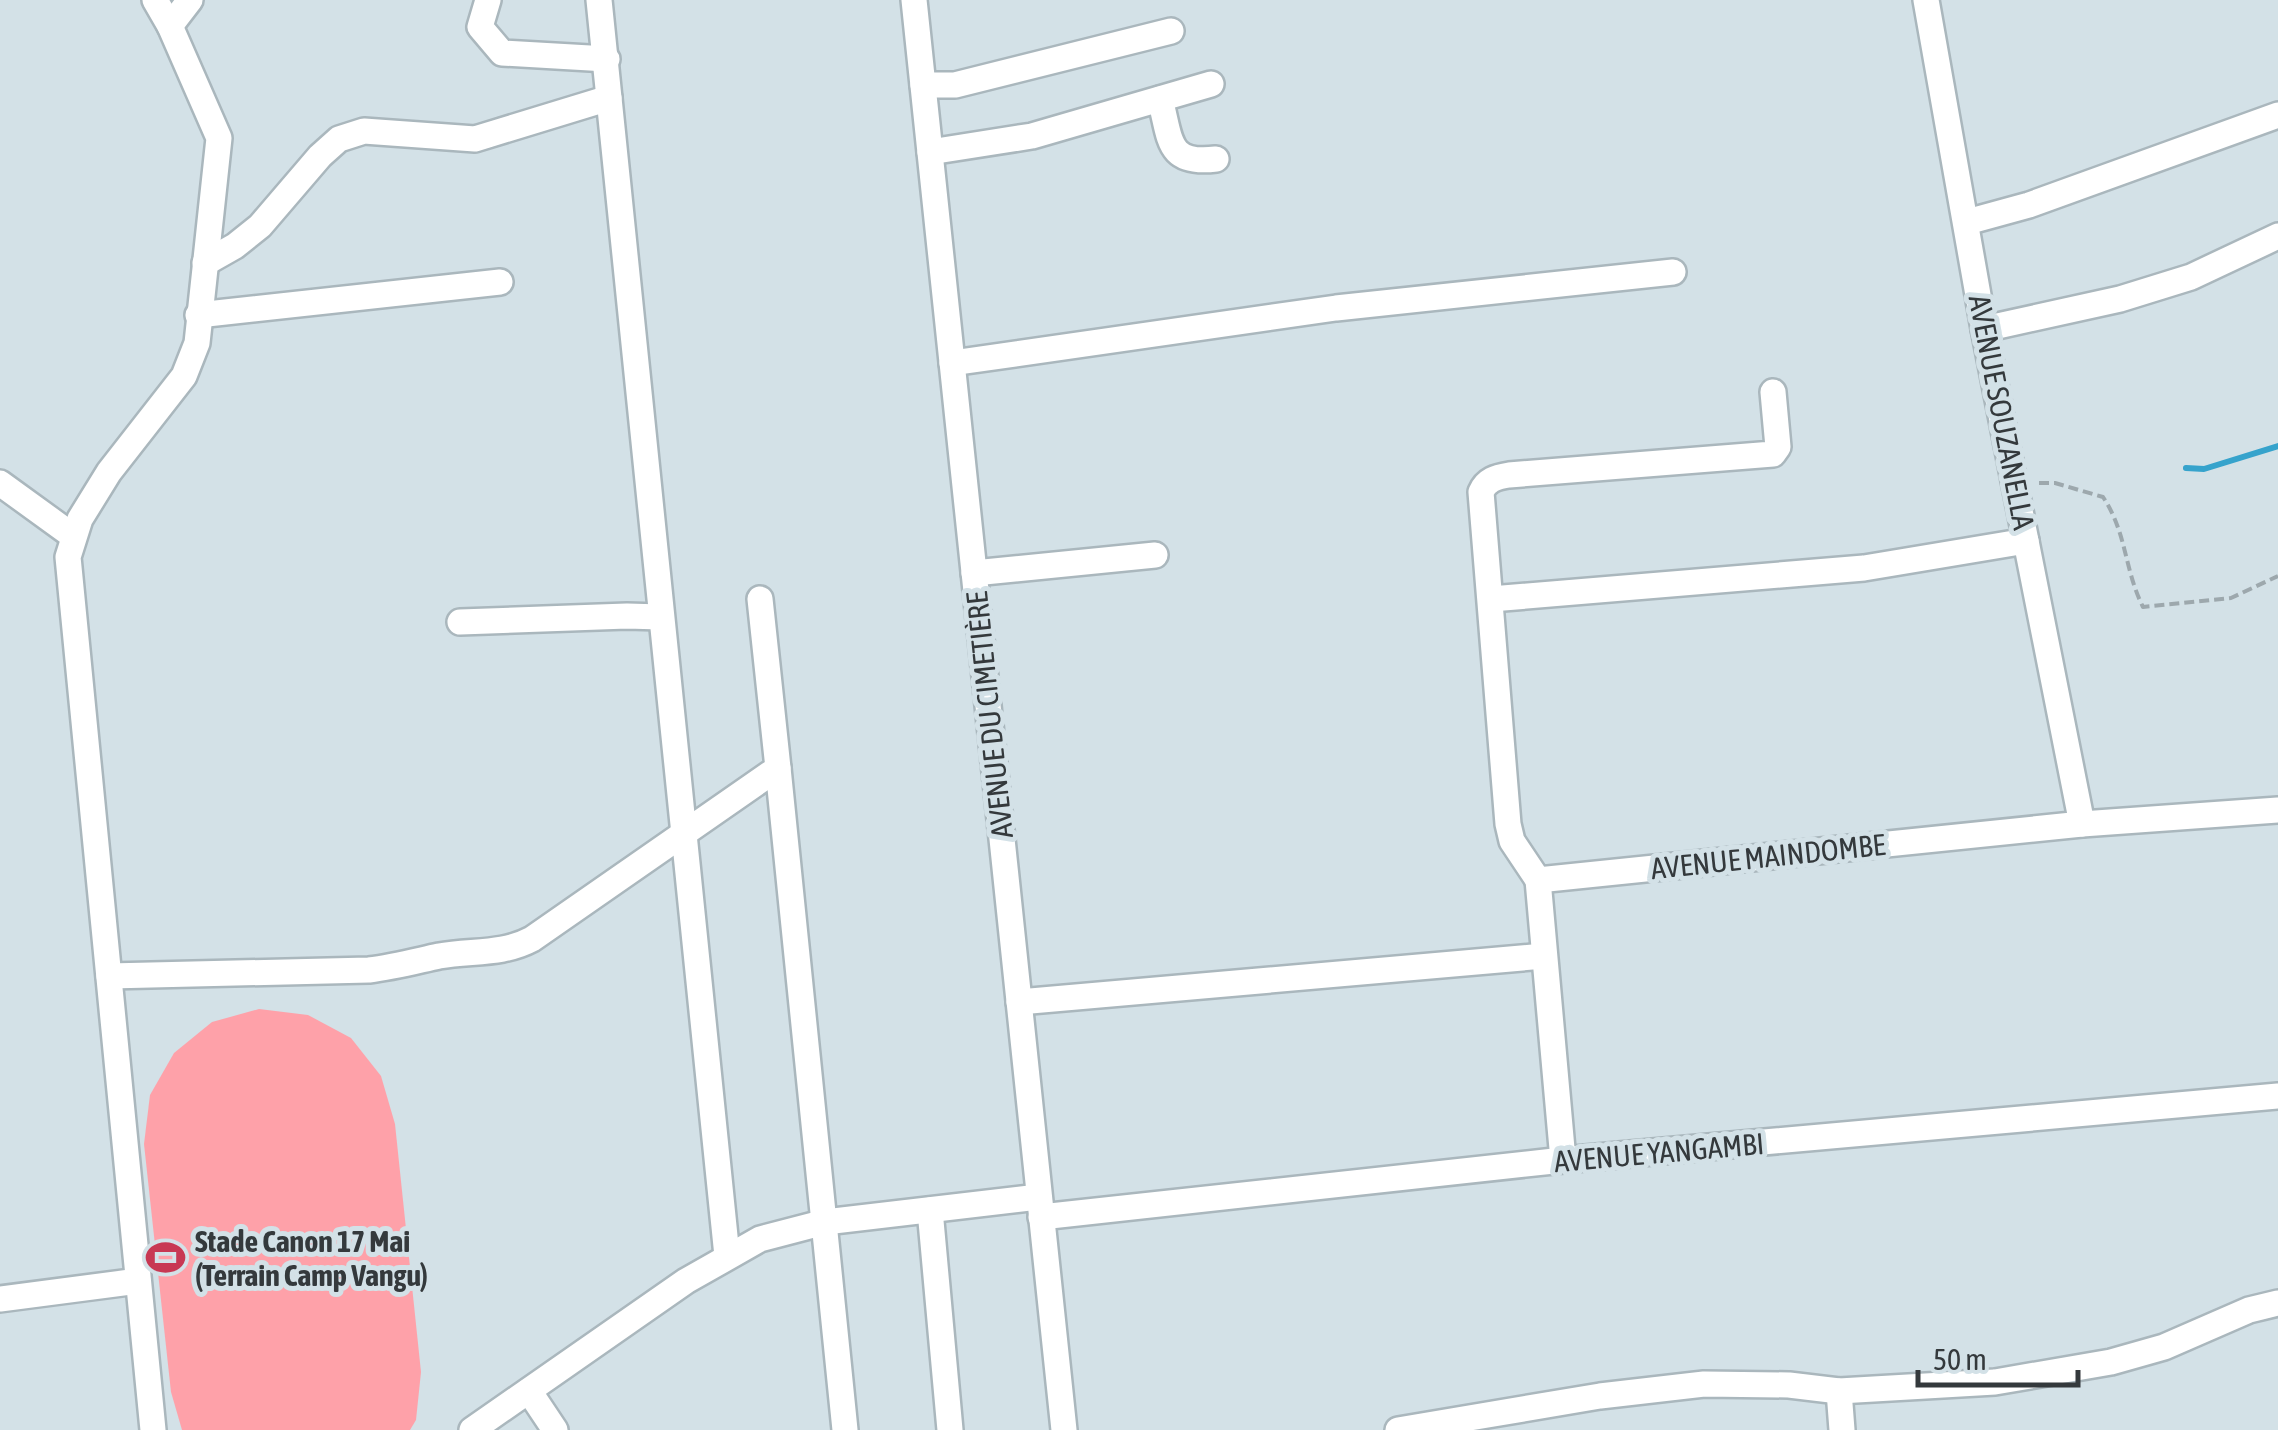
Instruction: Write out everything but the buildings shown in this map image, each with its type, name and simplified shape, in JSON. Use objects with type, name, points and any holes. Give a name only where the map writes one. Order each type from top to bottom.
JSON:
[{"type":"street","points":[[154,1430],[68,557],[73,536],[109,472],[184,376],[198,342],[219,138],[155,0]]},
{"type":"street","points":[[170,26],[190,0]]},
{"type":"street","points":[[488,0],[480,27],[502,53],[608,59]]},
{"type":"street","points":[[599,0],[728,1256]]},
{"type":"street","name":"AVENUE DU CIMETIÈRE","points":[[914,0],[1064,1430]]},
{"type":"street","name":"AVENUE SOUZANELLA","points":[[1926,0],[1984,329],[2082,824]]},
{"type":"street","points":[[923,85],[954,85],[1171,31]]},
{"type":"street","points":[[930,152],[1032,136],[1211,84]]},
{"type":"street","points":[[205,264],[260,226],[339,139],[364,131],[475,139],[609,98]]},
{"type":"street","points":[[1160,99],[1180,156],[1195,162],[1216,160]]},
{"type":"street","points":[[1967,222],[2029,205],[2278,115]]},
{"type":"street","points":[[1984,329],[2120,299],[2191,277],[2278,236]]},
{"type":"street","points":[[952,363],[1336,308],[1673,272]]},
{"type":"street","points":[[198,316],[500,282]]},
{"type":"street","points":[[1563,1160],[1538,880],[1512,841],[1508,824],[1481,492],[1490,480],[1509,475],[1774,454],[1778,447],[1773,392]]},
{"type":"street","points":[[0,484],[73,536]]},
{"type":"street","points":[[1490,598],[1864,568],[2026,540]]},
{"type":"street","points":[[974,573],[1155,556]]},
{"type":"street","points":[[760,599],[845,1430]]},
{"type":"street","points":[[460,622],[661,618]]},
{"type":"street","points":[[109,976],[370,970],[406,966],[439,956],[507,950],[532,939],[778,768]]},
{"type":"street","name":"AVENUE MAINDOMBE","points":[[1538,880],[2082,824],[2278,810]]},
{"type":"street","points":[[1019,1002],[1544,956]]},
{"type":"street","name":"AVENUE YANGAMBI","points":[[472,1430],[728,1256],[760,1239],[825,1222],[930,1210],[1040,1207],[2278,1096]]},
{"type":"street","points":[[930,1210],[950,1430]]},
{"type":"street","points":[[0,1299],[138,1280]]},
{"type":"street","points":[[1398,1430],[1600,1396],[1704,1384],[1789,1384],[1840,1390],[1995,1382],[2111,1362],[2164,1347],[2249,1310],[2278,1303]]},
{"type":"street","points":[[530,1390],[555,1430]]},
{"type":"street","points":[[1840,1390],[1842,1430]]},
{"type":"path","points":[[2015,484],[2055,483],[2103,497],[2117,518],[2129,570],[2144,607],[2231,598],[2278,576]]},
{"type":"shaded area","points":[[259,1009],[308,1015],[351,1038],[381,1076],[395,1124],[421,1372],[416,1420],[410,1430],[182,1430],[171,1392],[144,1144],[150,1095],[174,1053],[212,1022]]},
{"type":"waterway","points":[[2186,468],[2204,469],[2278,446]]},
{"type":"place","name":"Stade Canon 17 Mai (Terrain Camp Vangu)","points":[[165,1258]]}]
